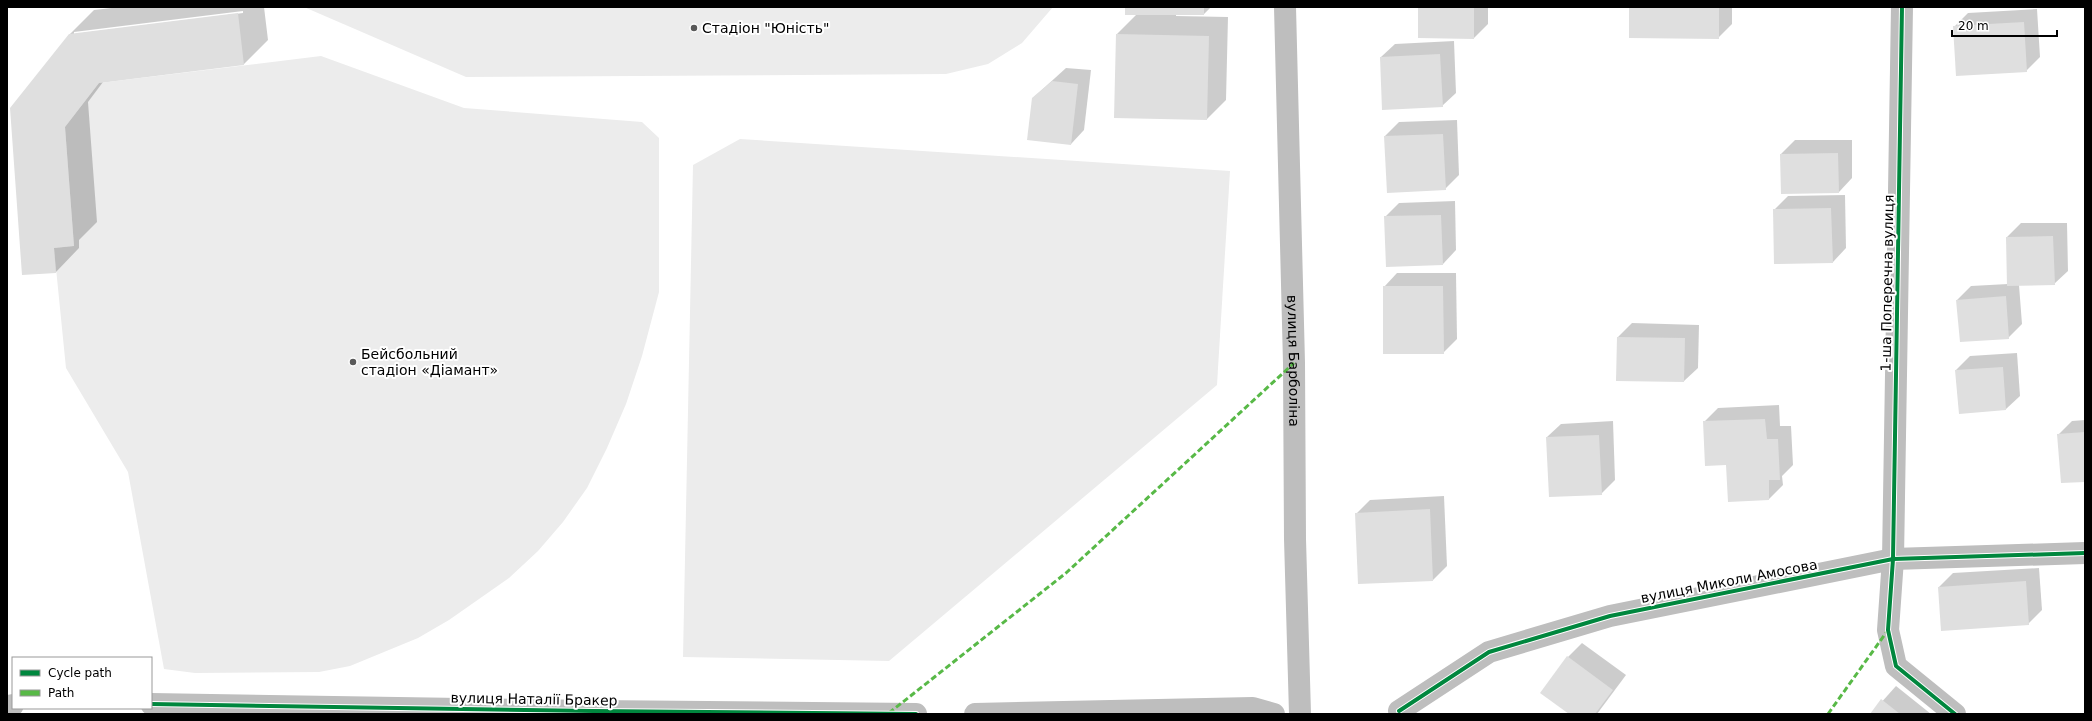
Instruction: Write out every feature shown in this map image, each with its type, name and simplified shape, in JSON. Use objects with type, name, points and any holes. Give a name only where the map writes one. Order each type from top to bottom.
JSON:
[{"type":"street","name":"вулиця Барболіна","points":[[1285,7],[1294,363],[1295,539],[1300,714]]},
{"type":"street","name":"1-ша Поперечна вулиця","points":[[1902,7],[1893,559],[1888,630],[1896,666],[1955,714]]},
{"type":"street","name":"вулиця Миколи Амосова","points":[[1398,713],[1489,652],[1610,616],[1893,559],[2085,553]]},
{"type":"street","name":"вулиця Наталії Бракер","points":[[152,704],[593,713],[916,714]]},
{"type":"street","points":[[975,714],[1253,708],[1274,714]]},
{"type":"shaded area","name":"Стадіон \"Юність\"","points":[[304,7],[1053,7],[1022,43],[988,64],[946,74],[466,77]]},
{"type":"shaded area","name":"Бейсбольний стадіон «Діамант»","points":[[321,56],[464,108],[642,122],[659,138],[659,292],[642,356],[626,404],[607,448],[587,488],[563,522],[538,551],[509,578],[449,620],[418,638],[350,666],[319,672],[195,673],[164,669],[128,472],[66,368],[54,248],[74,246],[65,127],[99,83]]},
{"type":"shaded area","points":[[740,139],[1230,171],[1217,385],[889,661],[683,657],[693,165]]},
{"type":"building","points":[[1125,7],[1204,7],[1204,15],[1125,15]]},
{"type":"building","points":[[1418,7],[1474,7],[1474,39],[1418,38]]},
{"type":"building","points":[[1629,7],[1719,7],[1719,39],[1629,38]]},
{"type":"building","points":[[238,13],[244,65],[99,83],[65,127],[74,246],[54,248],[56,273],[22,275],[10,108],[69,34]]},
{"type":"building","points":[[2024,22],[2027,72],[1956,76],[1953,26]]},
{"type":"building","points":[[1116,34],[1209,36],[1207,120],[1114,118]]},
{"type":"building","points":[[1440,54],[1443,107],[1382,110],[1380,57]]},
{"type":"building","points":[[1052,81],[1078,84],[1071,145],[1027,140],[1032,98]]},
{"type":"building","points":[[1443,134],[1446,190],[1387,193],[1384,136]]},
{"type":"building","points":[[1838,153],[1839,193],[1781,194],[1780,154]]},
{"type":"building","points":[[1831,208],[1833,263],[1774,264],[1773,209]]},
{"type":"building","points":[[1441,215],[1443,265],[1386,267],[1384,216]]},
{"type":"building","points":[[2053,236],[2055,285],[2007,286],[2006,237]]},
{"type":"building","points":[[1383,286],[1443,286],[1444,354],[1383,354]]},
{"type":"building","points":[[2006,296],[2009,339],[1960,342],[1956,300]]},
{"type":"building","points":[[1617,337],[1685,338],[1684,382],[1616,381]]},
{"type":"building","points":[[2003,367],[2006,410],[1959,414],[1955,370]]},
{"type":"building","points":[[1765,419],[1767,439],[1778,439],[1780,480],[1769,480],[1769,500],[1728,502],[1726,465],[1705,466],[1703,421]]},
{"type":"building","points":[[2085,432],[2085,482],[2061,483],[2057,434]]},
{"type":"building","points":[[1599,435],[1602,495],[1549,497],[1546,437]]},
{"type":"building","points":[[1430,509],[1433,581],[1358,584],[1355,513]]},
{"type":"building","points":[[2026,581],[2029,625],[1941,631],[1938,587]]},
{"type":"building","points":[[1567,656],[1613,690],[1595,714],[1569,714],[1540,693]]},
{"type":"building","points":[[1881,699],[1900,714],[1870,714]]},
{"type":"marked path","points":[[889,713],[1066,573],[1294,363]]},
{"type":"marked path","points":[[1828,714],[1888,630]]},
{"type":"cycle path","points":[[1902,7],[1893,559],[1888,630],[1896,666],[1955,714]]},
{"type":"cycle path","points":[[1399,711],[1489,652],[1610,616],[1893,559],[2085,553]]},
{"type":"cycle path","points":[[152,704],[593,711],[916,714]]},
{"type":"place","name":"Стадіон \"Юність\"","points":[[694,28]]},
{"type":"place","name":"Бейсбольний стадіон «Діамант»","points":[[353,362]]}]
